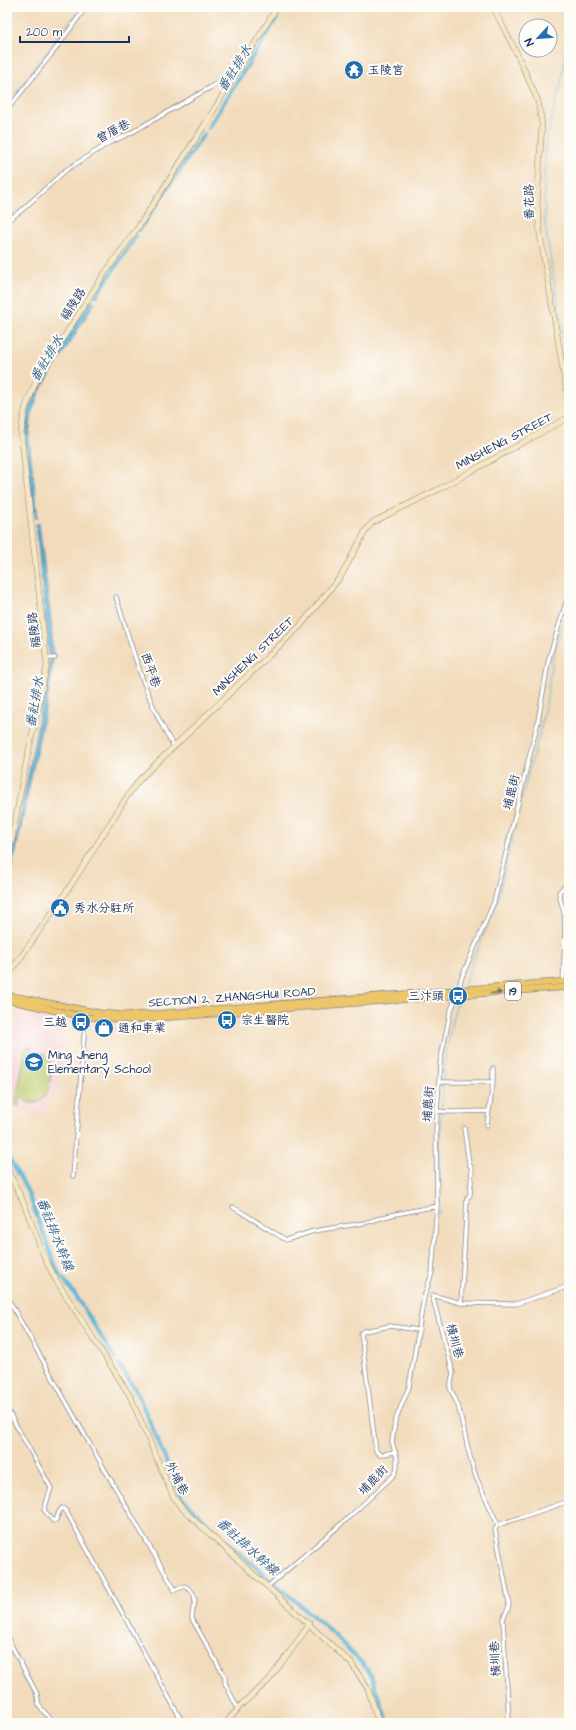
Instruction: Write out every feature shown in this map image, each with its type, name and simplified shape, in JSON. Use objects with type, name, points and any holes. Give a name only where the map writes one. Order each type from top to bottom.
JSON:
[{"type":"main road","name":"19","points":[[458,993],[566,981]]},
{"type":"main road","name":"19","points":[[458,993],[569,987]]},
{"type":"main road","name":"SECTION 2, ZHANGSHUI ROAD","points":[[7,995],[86,1014],[122,1015],[222,1012],[458,993]]},
{"type":"main road","name":"SECTION 2, ZHANGSHUI ROAD","points":[[7,1000],[45,1005]]},
{"type":"street","points":[[7,110],[54,51],[86,7]]},
{"type":"street","name":"福陵路","points":[[7,865],[24,773],[41,699],[47,658],[21,433],[28,398],[36,381],[95,289],[139,226],[238,72],[277,7]]},
{"type":"street","name":"番花路","points":[[493,7],[518,56],[538,101],[542,124],[537,204],[539,227],[569,405]]},
{"type":"street","name":"曾厝巷","points":[[7,221],[22,210],[72,166],[109,143],[129,134],[238,72]]},
{"type":"street","name":"MINSHENG STREET","points":[[7,977],[140,779],[300,626],[341,576],[366,530],[374,522],[441,488],[569,417]]},
{"type":"street","name":"埔鹿街","points":[[267,1587],[346,1520],[394,1475],[397,1468],[397,1458],[392,1442],[395,1421],[409,1387],[424,1297],[432,1273],[437,1206],[435,1156],[439,1082],[445,1036],[450,1013],[458,993],[461,979],[494,902],[538,721],[549,658],[569,593]]},
{"type":"street","name":"西平巷","points":[[116,597],[151,701],[166,734],[174,747]]},
{"type":"street","points":[[47,658],[55,658]]},
{"type":"street","points":[[566,981],[563,911],[559,892],[569,882]]},
{"type":"street","points":[[73,1176],[86,1014]]},
{"type":"street","points":[[487,1125],[493,1082],[493,1068]]},
{"type":"street","points":[[439,1082],[493,1082]]},
{"type":"street","points":[[438,1111],[489,1111]]},
{"type":"street","points":[[461,1303],[464,1222],[467,1198],[470,1195],[472,1170],[469,1163],[464,1128]]},
{"type":"street","name":"外埔巷","points":[[7,1169],[27,1210],[56,1280],[130,1396],[173,1496],[190,1516],[351,1663],[359,1673],[368,1689],[379,1723]]},
{"type":"street","points":[[233,1207],[286,1240],[314,1230],[364,1223],[391,1215],[437,1206]]},
{"type":"street","name":"橫圳巷","points":[[510,1723],[502,1619],[508,1609],[509,1603],[495,1529],[498,1525],[476,1477],[458,1405],[450,1388],[453,1373],[432,1295],[461,1303],[516,1304],[569,1286]]},
{"type":"street","points":[[7,1297],[91,1446],[175,1590],[185,1586],[195,1597],[195,1606],[192,1619],[225,1677],[225,1683],[238,1709]]},
{"type":"street","points":[[394,1452],[380,1455],[376,1450],[361,1333],[364,1331],[390,1326],[419,1330]]},
{"type":"street","points":[[7,1409],[51,1488],[44,1510],[53,1522],[56,1520],[62,1508],[66,1511],[182,1723]]},
{"type":"street","points":[[498,1525],[569,1501]]},
{"type":"street","points":[[226,1723],[238,1709],[269,1680],[310,1624]]},
{"type":"street","points":[[7,1637],[37,1694],[39,1706],[54,1723]]},
{"type":"shaded area","name":"Ming Jheng Elementary School","points":[[20,1007],[62,1017],[66,1025],[56,1098],[48,1096],[44,1116],[7,1108],[7,1027],[16,1028]]},
{"type":"green space","points":[[26,1047],[31,1047],[30,1056],[36,1052],[45,1054],[52,1066],[50,1083],[46,1095],[38,1102],[32,1103],[26,1101],[22,1096],[19,1106],[15,1105]]},
{"type":"water","points":[[91,300],[95,302],[40,391],[32,412],[29,436],[25,435],[27,417],[40,382],[49,364]]},
{"type":"water","points":[[25,440],[29,440],[38,518],[35,518]]},
{"type":"water","points":[[39,523],[51,622],[53,656],[49,656],[36,524]]},
{"type":"water","points":[[50,660],[53,660],[49,691],[15,856],[13,854]]},
{"type":"waterway","points":[[53,43],[81,7]]},
{"type":"waterway","name":"番社排水","points":[[280,12],[283,7]]},
{"type":"waterway","name":"番社排水","points":[[208,128],[277,18]]},
{"type":"waterway","points":[[7,104],[49,49]]},
{"type":"waterway","points":[[569,49],[566,55],[561,83],[546,142],[544,177],[545,225],[569,371]]},
{"type":"waterway","name":"番社排水","points":[[139,230],[204,134]]},
{"type":"waterway","name":"番社排水","points":[[96,296],[136,236]]},
{"type":"waterway","name":"番社排水","points":[[27,436],[28,446]]},
{"type":"waterway","points":[[463,988],[497,903],[519,807],[539,735],[546,703],[553,656],[569,604]]},
{"type":"waterway","name":"番社排水","points":[[7,884],[14,850]]},
{"type":"waterway","points":[[443,1081],[450,1029],[459,998]]},
{"type":"waterway","points":[[439,1214],[439,1151],[443,1084]]},
{"type":"waterway","name":"番社排水幹線","points":[[7,1155],[27,1190],[58,1272],[76,1296],[115,1359]]},
{"type":"waterway","name":"番社排水幹線","points":[[119,1365],[137,1392],[182,1498],[222,1538],[328,1629],[362,1663],[371,1675],[388,1723]]},
{"type":"waterway","points":[[7,1644],[34,1696],[37,1705]]},
{"type":"place","name":"玉陵宮","points":[[354,70]]},
{"type":"place","name":"秀水分駐所","points":[[60,908]]},
{"type":"place","name":"三汴頭","points":[[458,996]]},
{"type":"place","name":"宗生醫院","points":[[227,1020]]},
{"type":"place","name":"三越","points":[[81,1022]]},
{"type":"place","name":"通和車業","points":[[104,1028]]},
{"type":"place","name":"Ming Jheng Elementary School","points":[[34,1062]]}]
